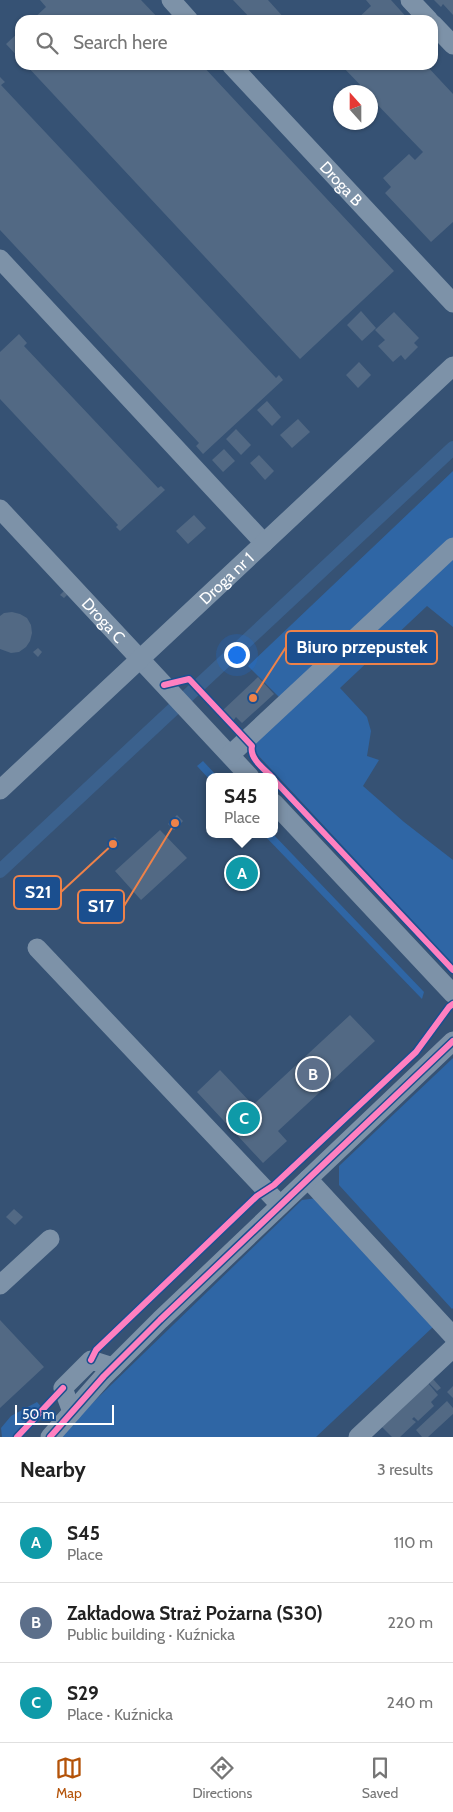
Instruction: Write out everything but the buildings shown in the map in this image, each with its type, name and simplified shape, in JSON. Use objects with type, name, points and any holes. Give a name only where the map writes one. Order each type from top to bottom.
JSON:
[{"type":"street","points":[[171,0],[184,15]]},
{"type":"street","points":[[410,0],[424,15]]},
{"type":"street","points":[[438,29],[453,45]]},
{"type":"street","name":"Droga B","points":[[236,70],[453,303]]},
{"type":"street","points":[[0,259],[264,543]]},
{"type":"street","name":"Droga nr 1","points":[[0,790],[453,366]]},
{"type":"street","name":"Droga C","points":[[0,509],[246,773]]},
{"type":"street","points":[[230,755],[453,547]]},
{"type":"street","points":[[278,807],[453,994]]},
{"type":"street","points":[[37,948],[280,1205]]},
{"type":"street","points":[[50,1437],[113,1366],[453,1041]]},
{"type":"street","points":[[308,1179],[453,1336]]},
{"type":"street","points":[[0,1285],[50,1239]]},
{"type":"street","points":[[358,1437],[453,1348]]},
{"type":"shaded area","points":[[453,471],[453,627],[427,606],[340,688],[367,717],[371,731],[367,756],[379,760],[363,786],[404,822],[453,860],[453,964],[278,777],[278,773],[275,773],[255,752],[256,731],[285,703],[248,666]]},
{"type":"shaded area","points":[[203,761],[214,773],[206,773],[206,776],[197,766]]},
{"type":"shaded area","points":[[267,838],[277,838],[424,992],[422,999]]},
{"type":"shaded area","points":[[453,1058],[452,1309],[339,1185],[339,1166]]},
{"type":"shaded area","points":[[317,1198],[433,1327],[316,1437],[62,1437],[77,1418],[302,1200]]},
{"type":"shaded area","points":[[37,1402],[44,1410],[40,1420],[22,1437],[2,1437],[1,1428],[11,1416]]},
{"type":"waterway","points":[[0,871],[453,448]]},
{"type":"cycle path","points":[[164,685],[189,679],[252,746],[255,759],[268,773]]},
{"type":"cycle path","points":[[278,784],[453,970]]},
{"type":"cycle path","points":[[91,1360],[96,1350],[257,1196],[274,1185],[416,1052],[453,1004]]},
{"type":"cycle path","points":[[50,1437],[104,1376],[160,1320],[453,1041]]},
{"type":"cycle path","points":[[17,1437],[63,1388]]},
{"type":"place","name":"Biuro przepustek","points":[[253,698]]},
{"type":"place","name":"S17","points":[[175,823]]},
{"type":"place","name":"S21","points":[[113,844]]},
{"type":"place","name":"S45","points":[[242,873]]},
{"type":"place","name":"Zakładowa Straż Pożarna (S30)","points":[[313,1074]]},
{"type":"place","name":"S29","points":[[244,1118]]}]
